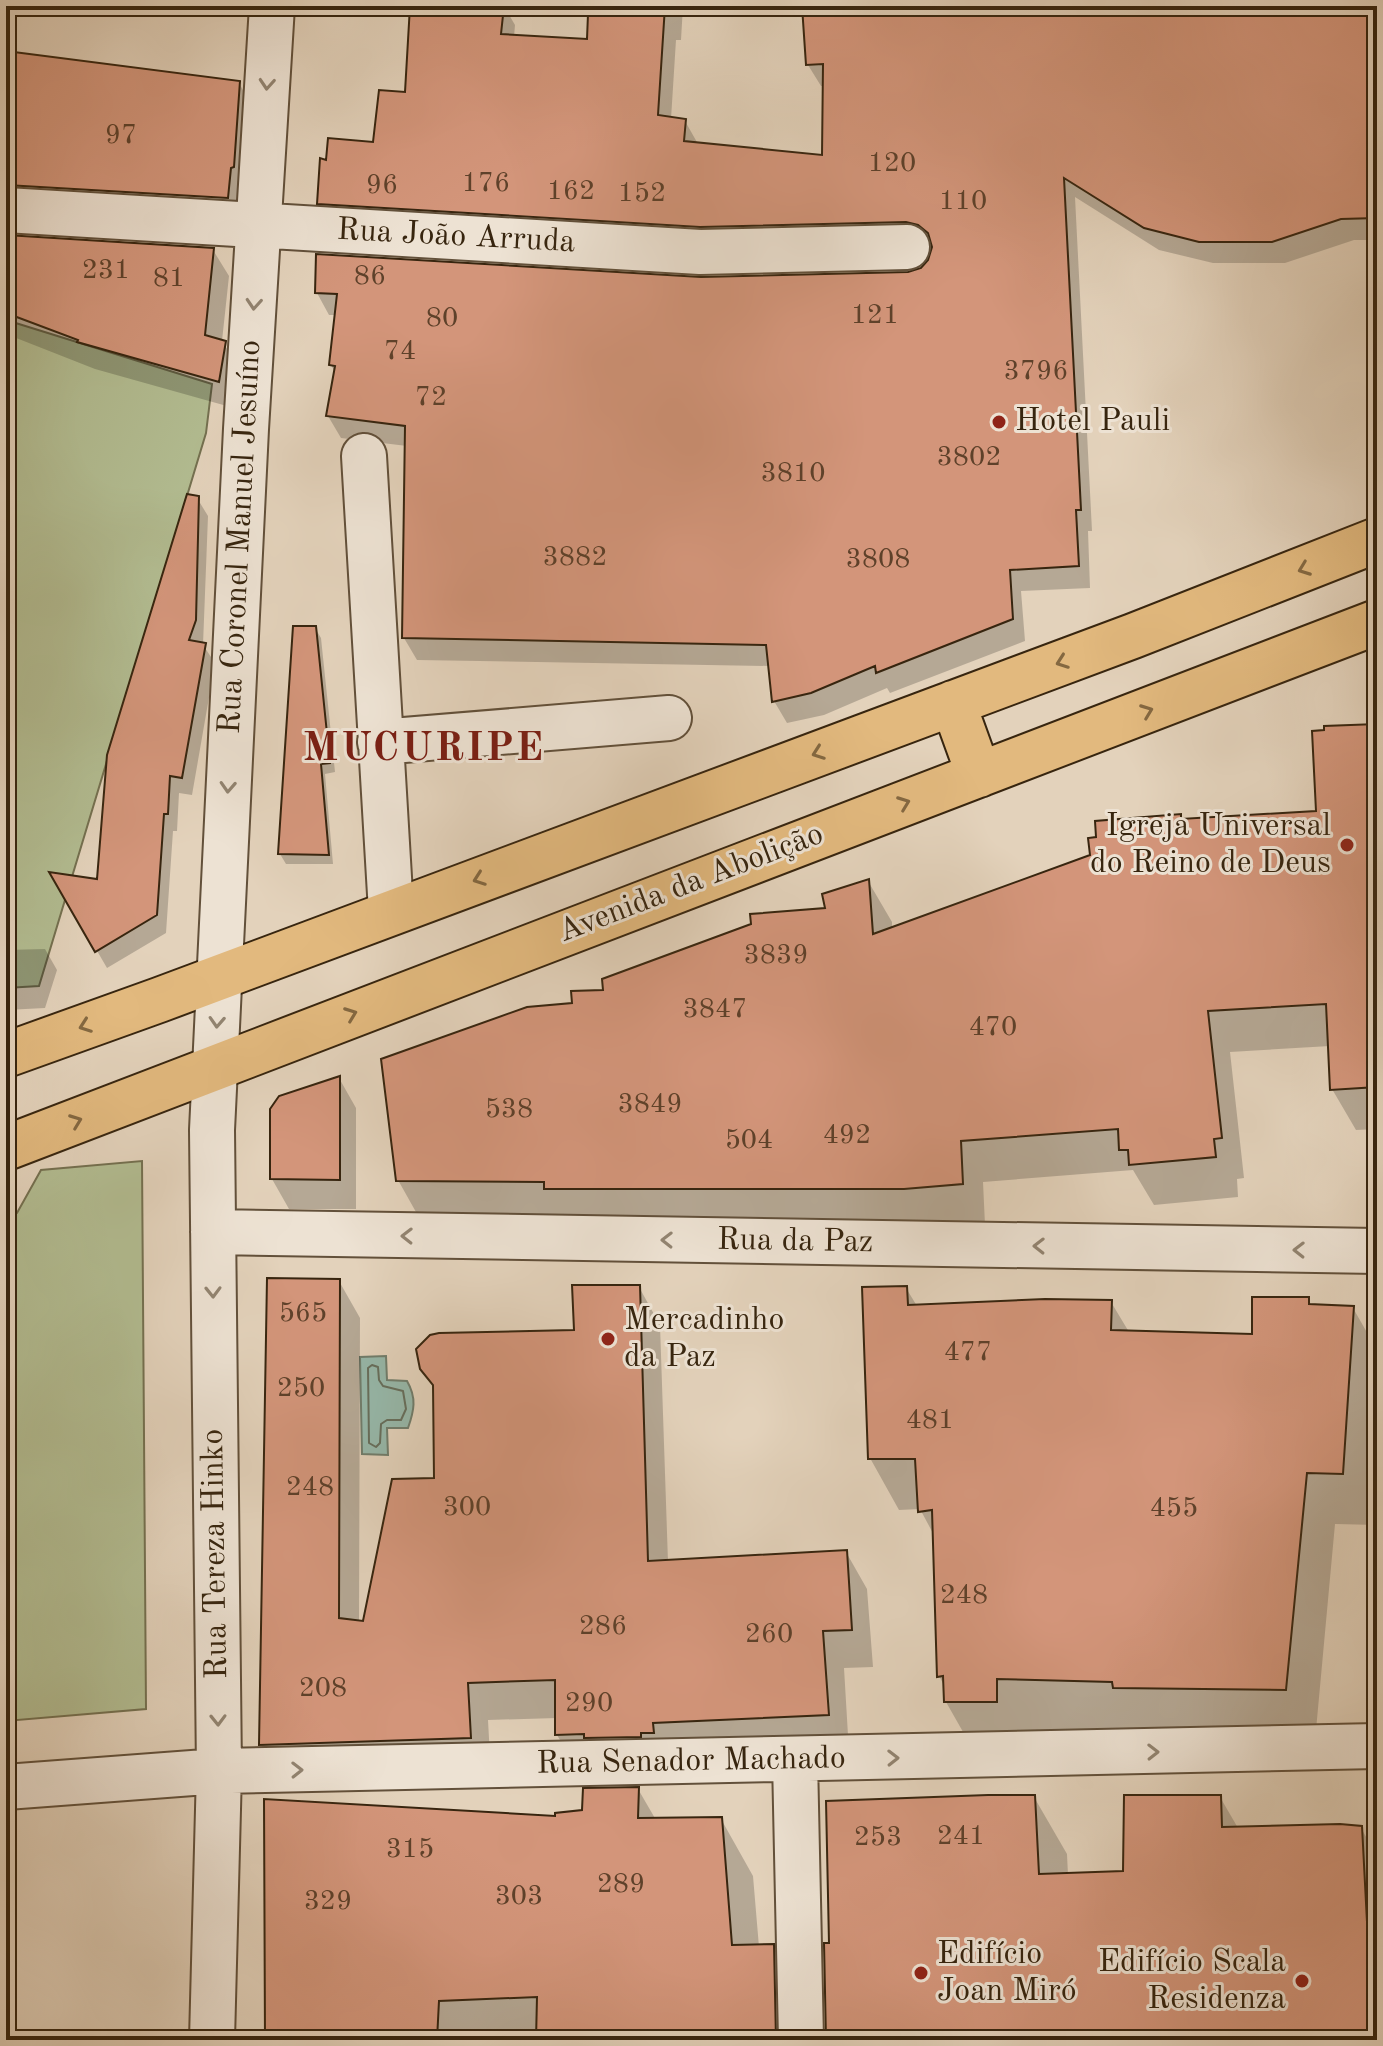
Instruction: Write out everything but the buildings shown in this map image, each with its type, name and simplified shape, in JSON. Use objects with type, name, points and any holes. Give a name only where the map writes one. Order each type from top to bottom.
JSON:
[{"type":"main road","points":[[6,1055],[953,703],[1377,540]]},
{"type":"main road","name":"Avenida da Abolição","points":[[6,1148],[1377,622]]},
{"type":"main road","points":[[953,703],[979,775]]},
{"type":"street","name":"Rua Coronel Manuel Jesuíno","points":[[215,1068],[272,6]]},
{"type":"street","name":"Rua João Arruda","points":[[6,210],[700,252],[907,247]]},
{"type":"street","points":[[364,456],[391,911]]},
{"type":"street","points":[[380,742],[669,718]]},
{"type":"street","name":"Rua Tereza Hinko","points":[[212,2040],[219,1771],[213,1232],[215,1068]]},
{"type":"street","name":"Rua da Paz","points":[[213,1232],[1377,1251]]},
{"type":"street","name":"Rua Senador Machado","points":[[6,1787],[219,1771],[1377,1746]]},
{"type":"street","points":[[795,1760],[801,2040]]},
{"type":"shaded area","points":[[6,320],[212,384],[206,433],[39,986],[6,988]]},
{"type":"shaded area","points":[[142,1161],[146,1709],[6,1721],[6,1217],[17,1213],[41,1170]]},
{"type":"water","points":[[386,1356],[387,1380],[407,1381],[410,1387],[414,1404],[412,1416],[408,1428],[387,1428],[388,1455],[362,1454],[360,1357]]},
{"type":"place","name":"Hotel Pauli","points":[[999,422]]},
{"type":"place","name":"Igreja Universal do Reino de Deus","points":[[1347,845]]},
{"type":"place","name":"Mercadinho da Paz","points":[[608,1339]]},
{"type":"place","name":"Edifício Joan Miró","points":[[921,1973]]},
{"type":"place","name":"Edifício Scala Residenza","points":[[1302,1981]]},
{"type":"district","name":"MUCURIPE","points":[[424,750]]}]
